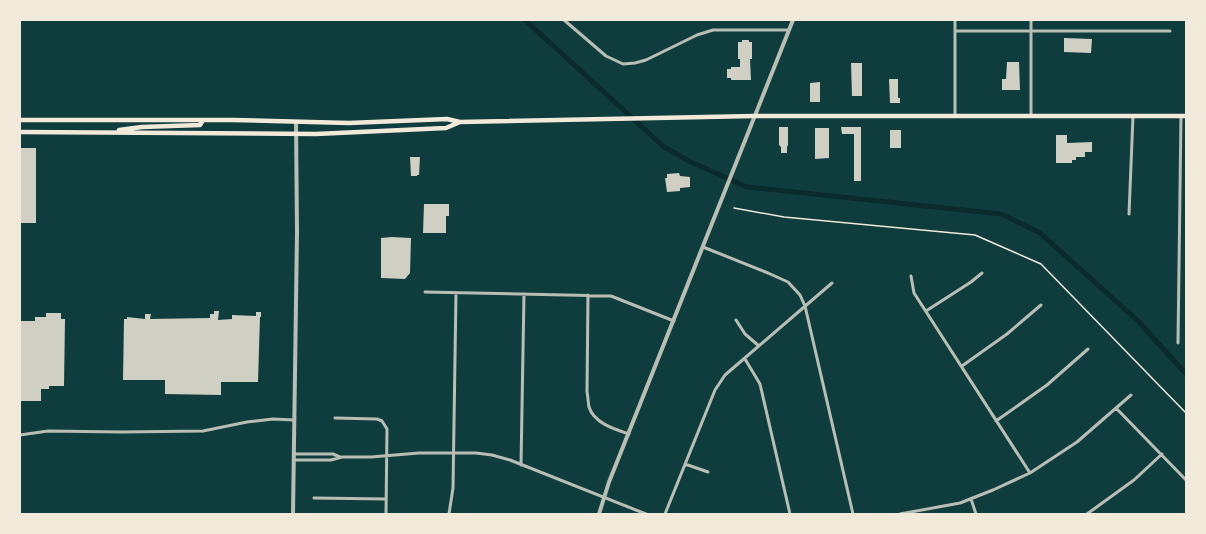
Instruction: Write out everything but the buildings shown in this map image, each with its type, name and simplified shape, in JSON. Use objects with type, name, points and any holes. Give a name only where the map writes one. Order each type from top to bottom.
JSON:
[{"type":"highway","points":[[20,120],[356,123],[447,118],[460,122],[955,115],[1184,116]]},
{"type":"highway","points":[[102,133],[142,127],[200,125],[203,120]]},
{"type":"highway","points":[[20,132],[341,133],[446,128],[460,122]]},
{"type":"street","points":[[564,20],[606,56],[623,64],[645,60],[697,35],[713,30],[789,30]]},
{"type":"street","points":[[599,514],[793,20]]},
{"type":"street","points":[[955,20],[955,115]]},
{"type":"street","points":[[1031,20],[1031,116]]},
{"type":"street","points":[[955,31],[1170,31]]},
{"type":"street","points":[[1129,214],[1132,116]]},
{"type":"street","points":[[1178,343],[1184,116]]},
{"type":"street","points":[[293,514],[296,122]]},
{"type":"street","points":[[1180,240],[1186,240]]},
{"type":"street","points":[[703,247],[788,282],[800,295],[805,306],[853,514]]},
{"type":"street","points":[[926,311],[981,273]]},
{"type":"street","points":[[911,276],[914,292],[1030,473]]},
{"type":"street","points":[[665,514],[715,390],[725,375],[832,283]]},
{"type":"street","points":[[425,292],[611,296],[674,321]]},
{"type":"street","points":[[449,514],[453,488],[456,293]]},
{"type":"street","points":[[521,465],[524,294]]},
{"type":"street","points":[[588,295],[587,392],[589,406],[597,418],[610,427],[629,434]]},
{"type":"street","points":[[962,366],[1041,305]]},
{"type":"street","points":[[736,320],[745,334],[759,346]]},
{"type":"street","points":[[996,421],[1047,385],[1088,349]]},
{"type":"street","points":[[745,358],[760,384],[790,514]]},
{"type":"street","points":[[900,514],[960,502],[1030,473],[1077,442],[1131,395]]},
{"type":"street","points":[[1116,408],[1186,480]]},
{"type":"street","points":[[335,418],[377,419],[383,422],[387,429],[386,514]]},
{"type":"street","points":[[20,435],[48,431],[203,431],[247,422],[273,419],[294,420]]},
{"type":"street","points":[[294,460],[332,460],[342,457],[409,453],[492,455],[646,514]]},
{"type":"street","points":[[294,454],[333,454],[342,457]]},
{"type":"street","points":[[1087,514],[1134,480],[1162,454]]},
{"type":"street","points":[[685,464],[708,472]]},
{"type":"street","points":[[314,498],[386,499]]},
{"type":"street","points":[[971,498],[976,514]]},
{"type":"street","points":[[928,509],[930,514]]},
{"type":"waterway","points":[[525,20],[664,147],[747,187],[1001,214],[1040,233],[1137,320],[1186,374]]}]
